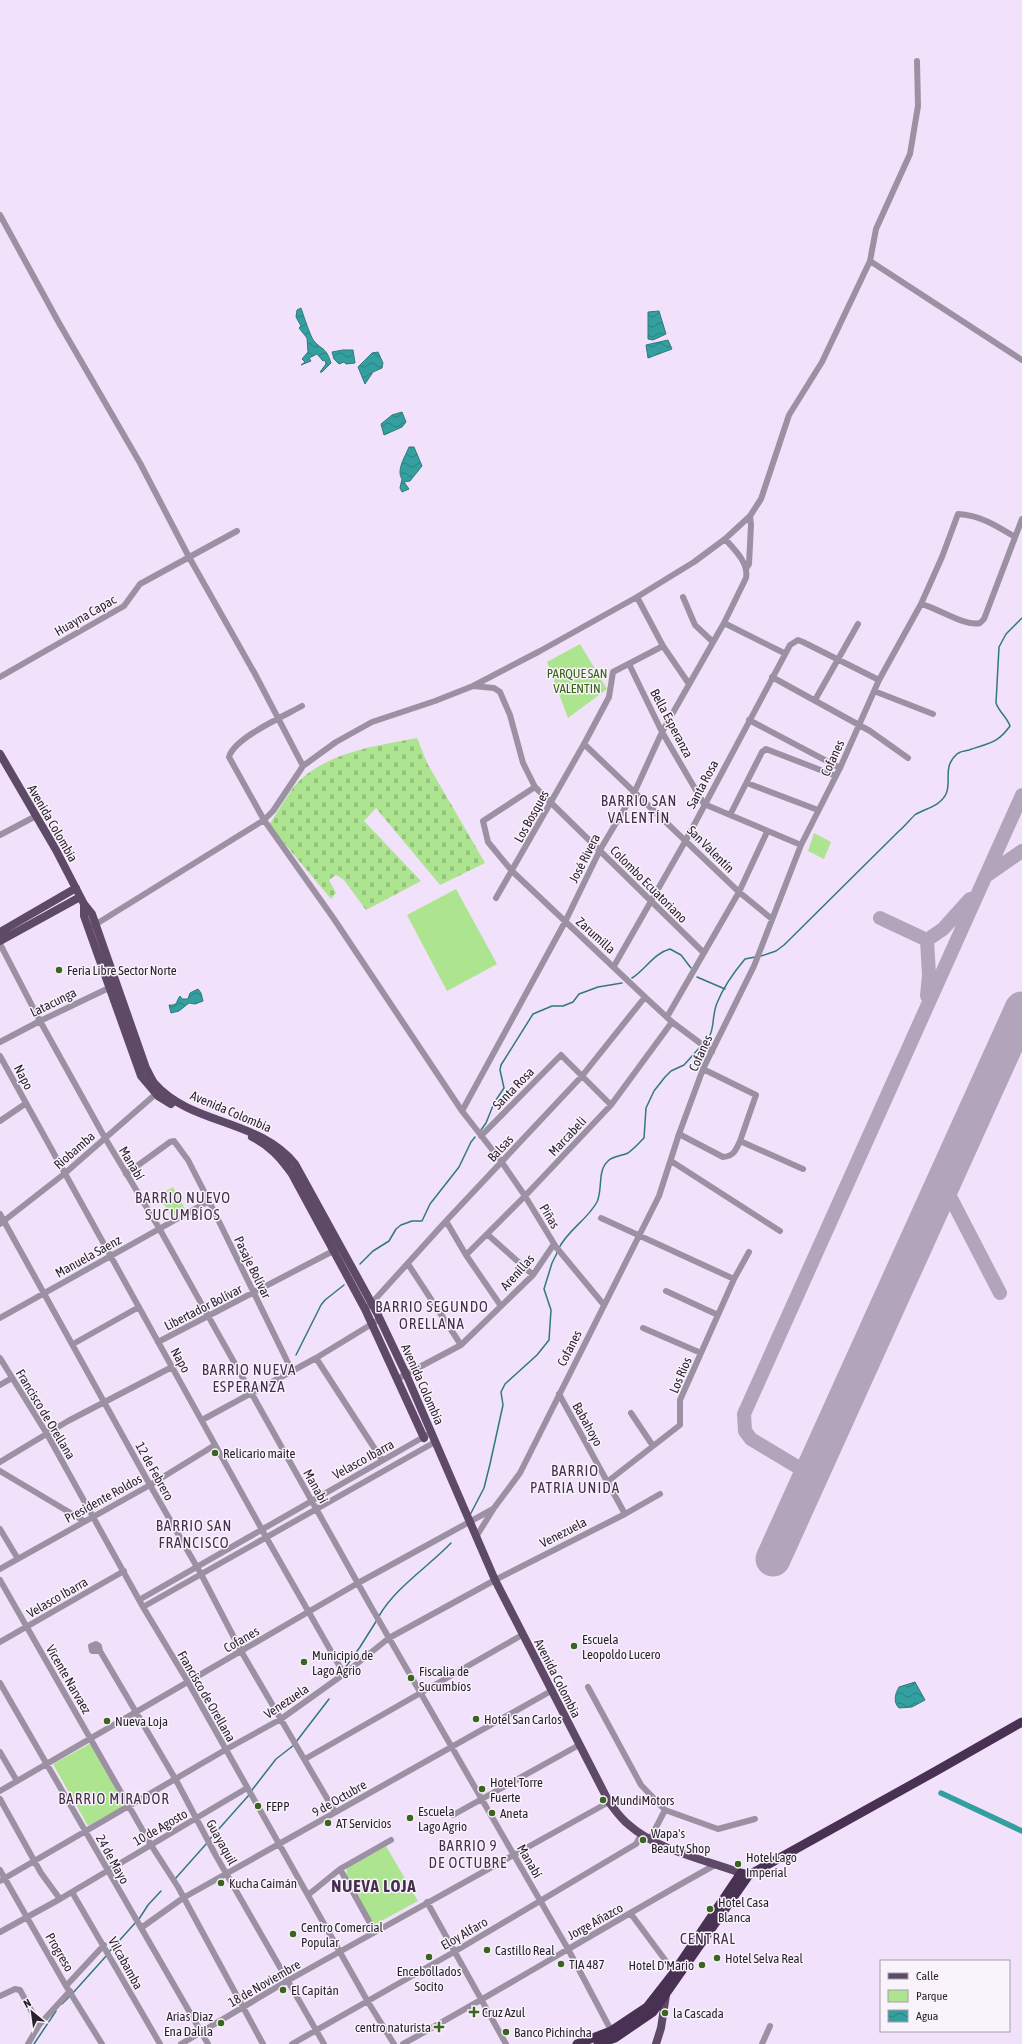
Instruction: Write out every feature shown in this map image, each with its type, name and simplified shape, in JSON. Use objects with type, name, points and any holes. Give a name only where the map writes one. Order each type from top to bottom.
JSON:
[{"type":"highway","points":[[598,2044],[647,2007],[745,1874],[936,1771],[1022,1722]]},
{"type":"highway","points":[[576,2044],[613,2034],[653,2012],[666,1995],[745,1874]]},
{"type":"main road","name":"Avenida Colombia","points":[[0,754],[36,816],[82,901],[92,914],[114,986]]},
{"type":"main road","points":[[0,932],[76,888]]},
{"type":"main road","name":"Avenida Colombia","points":[[82,901],[84,916],[88,928],[114,986],[146,1068],[159,1092],[184,1105],[264,1137],[287,1153],[295,1164],[369,1306],[380,1318],[432,1433],[495,1580],[609,1802],[628,1825],[641,1835],[715,1865],[745,1874]]},
{"type":"main road","points":[[0,941],[82,901]]},
{"type":"main road","name":"Avenida Colombia","points":[[369,1306],[372,1324],[424,1438]]},
{"type":"main road","points":[[656,2044],[661,2028],[666,1995]]},
{"type":"street","points":[[88,928],[264,820],[273,811],[303,766],[336,742],[372,722],[435,701],[473,686],[638,597],[725,539],[750,516],[761,499],[789,415],[805,386],[822,362],[870,261],[876,229],[910,154],[918,106],[917,61]]},
{"type":"street","points":[[0,215],[59,323],[140,463],[188,557],[279,719],[303,766]]},
{"type":"street","points":[[870,261],[1022,360]]},
{"type":"street","name":"Cofanes","points":[[476,1537],[494,1508],[520,1473],[659,1196],[679,1134],[703,1069],[754,966],[801,845],[840,768],[879,680],[921,604],[942,557],[958,514],[970,514],[987,521],[1015,537]]},
{"type":"street","name":"José Rivera","points":[[462,1111],[564,922],[600,850],[635,791],[662,732],[724,623],[726,616],[746,578],[746,569],[749,564],[750,516]]},
{"type":"street","points":[[921,604],[932,606],[969,623],[980,622],[984,619],[1022,519]]},
{"type":"street","name":"Huayna Capac","points":[[0,677],[124,606],[140,584],[237,531]]},
{"type":"street","points":[[725,539],[740,557],[746,569]]},
{"type":"street","points":[[638,597],[663,646],[689,684]]},
{"type":"street","points":[[683,597],[695,625],[713,642]]},
{"type":"street","points":[[724,623],[784,653],[790,645],[798,640],[879,680]]},
{"type":"street","points":[[815,700],[858,624]]},
{"type":"street","points":[[584,744],[609,697],[613,672],[663,646]]},
{"type":"street","name":"Santa Rosa","points":[[614,966],[686,840],[784,653]]},
{"type":"street","name":"Bella Esperanza","points":[[629,664],[662,732],[704,804]]},
{"type":"street","points":[[772,677],[859,725],[908,758]]},
{"type":"street","name":"Colombo Ecuatoriano","points":[[473,686],[494,688],[500,692],[510,715],[523,763],[535,786],[651,903],[704,953]]},
{"type":"street","points":[[874,691],[933,714]]},
{"type":"street","points":[[279,719],[302,706]]},
{"type":"street","name":"Piñas","points":[[279,719],[240,742],[231,750],[229,757],[264,820],[334,919],[462,1111],[502,1161],[554,1244],[604,1305]]},
{"type":"street","points":[[749,720],[840,768]]},
{"type":"street","name":"San Valentín","points":[[584,744],[635,791],[739,892],[772,919]]},
{"type":"street","name":"Los Bosques","points":[[496,898],[584,744]]},
{"type":"street","points":[[730,815],[762,752],[766,749],[836,776]]},
{"type":"street","points":[[746,783],[818,810]]},
{"type":"street","name":"Zarumilla","points":[[535,786],[483,821],[488,842],[512,871],[564,922],[614,966],[672,1022],[712,1052]]},
{"type":"street","points":[[704,804],[767,832],[801,845]]},
{"type":"street","points":[[0,835],[36,816]]},
{"type":"street","points":[[667,1017],[739,892],[767,832]]},
{"type":"street","name":"Manabí","points":[[0,944],[40,1021],[105,1138],[159,1228],[358,1584],[541,1901],[613,2034]]},
{"type":"street","name":"Latacunga","points":[[0,1042],[40,1021],[114,986]]},
{"type":"street","name":"Balsas","points":[[369,1306],[446,1221],[582,1076],[645,997]]},
{"type":"street","name":"Marcabeli","points":[[466,1255],[525,1196],[610,1105],[672,1022]]},
{"type":"street","name":"Santa Rosa","points":[[482,1136],[560,1055],[582,1076]]},
{"type":"street","name":"Napo","points":[[0,1056],[261,1529],[344,1674]]},
{"type":"street","points":[[679,1134],[723,1157],[730,1156],[734,1153],[740,1141],[756,1095],[703,1069]]},
{"type":"street","points":[[582,1076],[610,1105]]},
{"type":"street","name":"Riobamba","points":[[2,1223],[64,1174],[159,1092]]},
{"type":"street","points":[[0,1121],[26,1104]]},
{"type":"street","name":"Pasaje Bolívar","points":[[126,1174],[170,1142],[174,1141],[188,1160],[292,1370]]},
{"type":"street","points":[[740,1141],[804,1169]]},
{"type":"street","points":[[671,1161],[780,1232]]},
{"type":"street","name":"Manuela Saenz","points":[[0,1318],[209,1201]]},
{"type":"street","name":"12 de Febrero","points":[[0,1214],[2,1223],[73,1344],[150,1485],[197,1566],[241,1651],[305,1759]]},
{"type":"street","points":[[601,1218],[734,1280]]},
{"type":"street","points":[[446,1221],[466,1255],[501,1306]]},
{"type":"street","points":[[486,1234],[533,1275]]},
{"type":"street","name":"Arenillas","points":[[397,1379],[462,1345],[533,1275],[554,1244]]},
{"type":"street","name":"Libertador Bolívar","points":[[158,1342],[338,1248]]},
{"type":"street","name":"Los Rios","points":[[607,1482],[680,1425],[680,1400],[734,1280],[749,1252]]},
{"type":"street","points":[[408,1264],[462,1345]]},
{"type":"street","points":[[666,1291],[718,1315]]},
{"type":"street","points":[[73,1344],[139,1307]]},
{"type":"street","points":[[202,1420],[316,1358],[380,1318]]},
{"type":"street","points":[[643,1328],[701,1353]]},
{"type":"street","name":"Francisco de Orellana","points":[[0,1358],[47,1434],[139,1600],[188,1682],[340,1953],[394,2044]]},
{"type":"street","points":[[316,1358],[382,1460]]},
{"type":"street","points":[[0,1462],[47,1434],[172,1366]]},
{"type":"street","points":[[0,1385],[12,1378]]},
{"type":"street","name":"Babahoyo","points":[[559,1394],[624,1514]]},
{"type":"street","points":[[631,1413],[653,1446]]},
{"type":"street","name":"Velasco Ibarra","points":[[139,1600],[382,1460],[432,1433]]},
{"type":"street","name":"Velasco Ibarra","points":[[143,1607],[435,1442]]},
{"type":"street","name":"Presidente Roldos","points":[[0,1569],[150,1485],[215,1445]]},
{"type":"street","points":[[0,1471],[84,1521]]},
{"type":"street","points":[[624,1514],[660,1494]]},
{"type":"street","name":"Cofanes","points":[[0,1791],[309,1612],[494,1508]]},
{"type":"street","name":"Venezuela","points":[[2,1880],[281,1719],[344,1674],[389,1638],[495,1580],[624,1514]]},
{"type":"street","points":[[0,1529],[18,1560]]},
{"type":"street","name":"Velasco Ibarra","points":[[0,1642],[124,1571]]},
{"type":"street","name":"Vicente Narvaez","points":[[0,1580],[92,1739],[151,1845],[178,1887],[183,1898]]},
{"type":"street","points":[[335,1812],[305,1759],[522,1635]]},
{"type":"street","name":"Guayaquil","points":[[100,1651],[176,1780],[215,1854],[324,2044]]},
{"type":"street","name":"24 de Mayo","points":[[0,1683],[48,1764],[130,1912],[141,1928],[208,2044]]},
{"type":"street","points":[[588,1687],[641,1785],[665,1810],[718,1829],[755,1819]]},
{"type":"street","name":"9 de Octubre","points":[[141,1928],[183,1898],[551,1691]]},
{"type":"street","points":[[454,1815],[579,1745]]},
{"type":"street","points":[[0,1752],[17,1781]]},
{"type":"street","name":"10 de Agosto","points":[[0,1932],[60,1899],[247,1788]]},
{"type":"street","points":[[0,1799],[41,1873],[60,1899]]},
{"type":"street","name":"18 de Noviembre","points":[[181,2044],[244,2008],[287,1981],[340,1953],[427,1902],[609,1802]]},
{"type":"street","points":[[650,1839],[665,1810]]},
{"type":"street","name":"Eloy Alfaro","points":[[292,2044],[368,2002],[541,1901],[636,1844],[641,1835]]},
{"type":"street","points":[[308,1894],[340,1870],[391,1840]]},
{"type":"street","name":"Jorge Añazco","points":[[403,2044],[481,2001],[568,1949],[715,1865]]},
{"type":"street","name":"Progreso","points":[[0,1870],[2,1880],[26,1917],[102,2044]]},
{"type":"street","points":[[340,1870],[375,1932]]},
{"type":"street","name":"Vilcabamba","points":[[72,1892],[160,2044]]},
{"type":"street","points":[[183,1898],[263,2044]]},
{"type":"street","points":[[427,1902],[506,2044]]},
{"type":"street","points":[[631,1914],[674,1972]]},
{"type":"street","points":[[28,2044],[38,2025],[104,1945]]},
{"type":"street","points":[[0,1996],[15,1990],[20,1990],[38,2025]]},
{"type":"street","points":[[762,2044],[770,2026]]},
{"type":"green space","name":"PARQUE SAN VALENTIN","points":[[580,644],[607,689],[568,718],[547,662]]},
{"type":"green space","points":[[417,738],[427,763],[485,863],[440,885],[376,808],[364,821],[421,881],[366,910],[344,880],[336,875],[329,880],[336,893],[331,899],[269,825],[300,780],[326,762],[370,747]]},
{"type":"green space","points":[[814,833],[831,842],[824,859],[808,851]]},
{"type":"green space","points":[[456,889],[497,964],[447,991],[407,915]]},
{"type":"green space","points":[[173,1187],[185,1209],[171,1217],[159,1195]]},
{"type":"green space","points":[[91,1743],[126,1805],[88,1826],[53,1764]]},
{"type":"green space","points":[[386,1846],[418,1901],[374,1925],[346,1876],[347,1868]]},
{"type":"water","points":[[301,308],[314,341],[326,352],[331,363],[322,372],[320,372],[326,364],[325,360],[323,361],[317,354],[309,358],[311,361],[301,365],[305,362],[302,359],[308,352],[307,338],[299,328],[301,326],[296,317],[297,310]]},
{"type":"water","points":[[659,311],[666,334],[653,340],[648,339],[648,312]]},
{"type":"water","points":[[668,340],[672,349],[648,358],[646,345]]},
{"type":"water","points":[[353,350],[355,363],[346,364],[344,362],[339,364],[334,359],[332,352]]},
{"type":"water","points":[[378,352],[383,363],[382,368],[373,372],[365,384],[358,367],[372,353]]},
{"type":"water","points":[[402,412],[406,422],[402,427],[384,435],[381,424],[392,415]]},
{"type":"water","points":[[409,447],[414,447],[422,466],[410,481],[404,482],[409,489],[402,492],[400,488],[402,479],[400,472],[403,459]]},
{"type":"water","points":[[198,989],[201,993],[203,1001],[195,1004],[189,1003],[179,1011],[171,1013],[169,1005],[174,1005],[180,996],[182,999],[188,999],[190,993]]},
{"type":"water","points":[[915,1682],[925,1700],[912,1707],[899,1708],[895,1698],[899,1687]]},
{"type":"waterway","points":[[761,956],[776,951],[784,945],[915,815],[933,806],[943,798],[948,789],[950,764],[952,759],[957,754],[997,740],[1010,726],[996,703],[999,647],[1006,634],[1022,618]]},
{"type":"waterway","points":[[632,978],[659,954],[670,949],[681,955],[691,968]]},
{"type":"waterway","points":[[704,1043],[708,1039],[712,1030],[715,1008],[719,997],[745,959],[755,957]]},
{"type":"waterway","points":[[697,977],[725,989]]},
{"type":"waterway","points":[[481,1130],[486,1123],[494,1103],[504,1088],[500,1070],[501,1065],[533,1014],[552,1006],[563,1006],[573,1002],[579,994],[598,987],[622,983]]},
{"type":"waterway","points":[[559,1248],[567,1236],[597,1202],[600,1192],[602,1170],[608,1161],[612,1158],[628,1153],[644,1138],[646,1108],[654,1091],[671,1071],[684,1065],[701,1046]]},
{"type":"waterway","points":[[360,1264],[373,1251],[389,1241],[396,1229],[401,1225],[412,1221],[422,1221],[430,1204],[459,1167],[475,1137]]},
{"type":"waterway","points":[[470,1515],[484,1488],[503,1405],[501,1392],[505,1384],[537,1355],[549,1340],[551,1310],[544,1289],[552,1263],[558,1251]]},
{"type":"waterway","points":[[296,1355],[321,1305],[344,1285]]},
{"type":"waterway","points":[[379,1616],[403,1586],[451,1543]]},
{"type":"waterway","points":[[345,1668],[377,1620]]},
{"type":"waterway","points":[[296,1742],[329,1699]]},
{"type":"waterway","points":[[252,1790],[276,1759],[294,1745]]},
{"type":"waterway","points":[[941,1793],[1022,1831]]},
{"type":"waterway","points":[[209,1840],[249,1795]]},
{"type":"waterway","points":[[175,1879],[207,1843]]},
{"type":"waterway","points":[[139,1919],[148,1905],[161,1891]]},
{"type":"waterway","points":[[109,1952],[136,1922]]},
{"type":"waterway","points":[[72,1994],[107,1955]]},
{"type":"waterway","points":[[62,2004],[70,1996]]},
{"type":"waterway","points":[[34,2044],[56,2011]]},
{"type":"taxiway","points":[[811,1475],[751,1439],[745,1431],[744,1414],[1022,795]]},
{"type":"taxiway","points":[[986,876],[1022,851]]},
{"type":"taxiway","points":[[927,996],[929,975],[927,940],[943,929],[970,899]]},
{"type":"taxiway","points":[[880,918],[927,940]]},
{"type":"taxiway","points":[[943,1183],[1000,1293]]},
{"type":"runway","points":[[773,1559],[1022,1009]]},
{"type":"place","name":"Feria Libre Sector Norte","points":[[59,970]]},
{"type":"place","name":"Relicario maite","points":[[215,1453]]},
{"type":"place","name":"Escuela Leopoldo Lucero","points":[[574,1646]]},
{"type":"place","name":"Municipio de Lago Agrio","points":[[304,1662]]},
{"type":"place","name":"Fiscalia de Sucumbíos","points":[[411,1678]]},
{"type":"place","name":"Hotel San Carlos","points":[[476,1719]]},
{"type":"place","name":"Nueva Loja","points":[[107,1721]]},
{"type":"place","name":"Hotel Torre Fuerte","points":[[482,1789]]},
{"type":"place","name":"MundiMotors","points":[[603,1800]]},
{"type":"place","name":"FEPP","points":[[258,1806]]},
{"type":"place","name":"Aneta","points":[[492,1813]]},
{"type":"place","name":"Escuela Lago Agrio","points":[[410,1818]]},
{"type":"place","name":"AT Servicios","points":[[328,1823]]},
{"type":"place","name":"Wapa's Beauty Shop","points":[[643,1840]]},
{"type":"place","name":"Hotel Lago Imperial","points":[[738,1864]]},
{"type":"place","name":"Kucha Caimán","points":[[221,1883]]},
{"type":"place","name":"Hotel Casa Blanca","points":[[710,1909]]},
{"type":"place","name":"Centro Comercial Popular","points":[[293,1934]]},
{"type":"place","name":"Castillo Real","points":[[487,1950]]},
{"type":"place","name":"Encebollados Socito","points":[[429,1957]]},
{"type":"place","name":"Hotel Selva Real","points":[[717,1958]]},
{"type":"place","name":"TIA 487","points":[[561,1964]]},
{"type":"place","name":"Hotel D'Mario","points":[[702,1965]]},
{"type":"place","name":"El Capitán","points":[[283,1990]]},
{"type":"place","name":"Cruz Azul","points":[[474,2012]]},
{"type":"place","name":"la Cascada","points":[[665,2013]]},
{"type":"place","name":"Arias Diaz Ena Dalila","points":[[221,2023]]},
{"type":"place","name":"centro naturista","points":[[439,2027]]},
{"type":"place","name":"Banco Pichincha","points":[[506,2032]]},
{"type":"district","name":"BARRIO SAN VALENTÍN","points":[[639,810]]},
{"type":"district","name":"BARRIO NUEVO SUCUMBÍOS","points":[[183,1206]]},
{"type":"district","name":"BARRIO SEGUNDO ORELLANA","points":[[432,1316]]},
{"type":"district","name":"BARRIO NUEVA ESPERANZA","points":[[249,1378]]},
{"type":"district","name":"BARRIO PATRIA UNIDA","points":[[575,1480]]},
{"type":"district","name":"BARRIO SAN FRANCISCO","points":[[194,1534]]},
{"type":"district","name":"BARRIO MIRADOR","points":[[114,1799]]},
{"type":"district","name":"BARRIO 9 DE OCTUBRE","points":[[468,1854]]},
{"type":"district","name":"NUEVA LOJA","points":[[374,1886]]},
{"type":"district","name":"CENTRAL","points":[[708,1939]]}]
